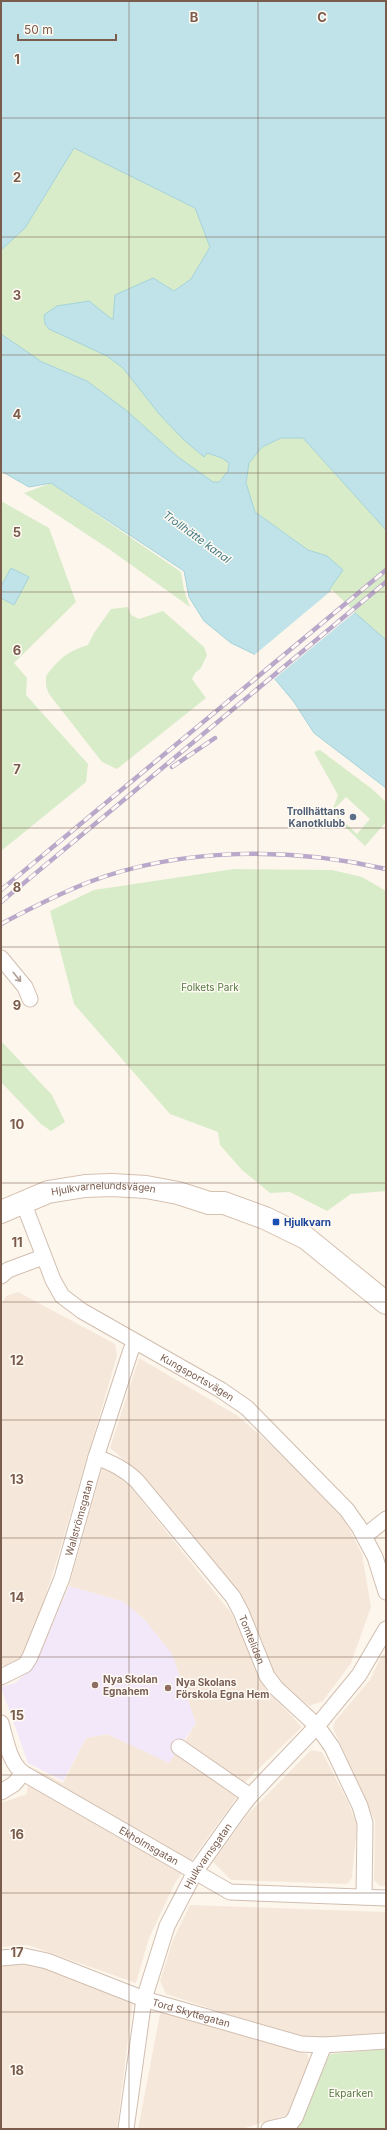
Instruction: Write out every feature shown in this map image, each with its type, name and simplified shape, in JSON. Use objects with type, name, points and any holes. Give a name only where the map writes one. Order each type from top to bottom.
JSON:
[{"type":"street","points":[[1,958],[25,988],[30,999]]},
{"type":"street","name":"Hjulkvarnelundsvägen","points":[[1,1212],[48,1192],[67,1188],[112,1185],[178,1192],[209,1203],[224,1204],[241,1209],[284,1226],[300,1235],[386,1304]]},
{"type":"street","name":"Kungsportsvägen","points":[[23,1202],[43,1258],[62,1296],[82,1311],[221,1390],[247,1408],[347,1510],[375,1556],[386,1592]]},
{"type":"street","name":"Hjulkvarnelundsvägen","points":[[209,1203],[218,1212],[275,1234],[300,1249],[386,1319]]},
{"type":"street","points":[[1,1276],[8,1270],[43,1258]]},
{"type":"street","name":"Wallströmsgatan","points":[[1,1677],[24,1665],[38,1640],[62,1578],[96,1457],[131,1350],[136,1342]]},
{"type":"street","name":"Tomteliden","points":[[96,1457],[127,1472],[137,1481],[233,1597],[241,1612],[267,1676],[276,1688],[317,1726],[332,1747],[360,1806],[365,1823],[364,1897]]},
{"type":"street","points":[[364,1536],[386,1519]]},
{"type":"street","name":"Hjulkvarnsgatan","points":[[126,2129],[144,1999],[166,1926],[195,1872],[250,1796],[317,1726],[359,1675],[386,1629]]},
{"type":"street","name":"Ekholmsgatan","points":[[1,1723],[13,1760],[17,1768],[23,1773],[230,1892],[386,1898]]},
{"type":"street","points":[[179,1746],[250,1796]]},
{"type":"street","points":[[1,1792],[14,1784],[23,1773]]},
{"type":"street","name":"Tord Skyttegatan","points":[[1,1958],[24,1956],[47,1961],[144,1999],[301,2044],[324,2045],[386,2041]]},
{"type":"street","points":[[269,2129],[290,2124],[295,2118],[324,2045]]},
{"type":"shaded area","points":[[18,1292],[115,1344],[117,1356],[56,1563],[34,1630],[19,1662],[5,1666],[1,1664],[1,1306],[6,1296]]},
{"type":"shaded area","points":[[139,1358],[238,1416],[314,1482],[346,1523],[362,1554],[371,1607],[351,1663],[323,1701],[309,1706],[275,1678],[245,1603],[145,1477],[110,1448]]},
{"type":"shaded area","points":[[102,1468],[113,1471],[130,1486],[232,1614],[265,1688],[302,1727],[244,1783],[185,1741],[196,1723],[145,1620],[124,1602],[69,1586]]},
{"type":"shaded area","name":"Nya Skolan Egnahem","points":[[69,1586],[124,1602],[145,1620],[172,1654],[196,1723],[169,1763],[107,1734],[86,1738],[63,1781],[28,1763],[1,1687],[15,1683],[35,1665]]},
{"type":"shaded area","points":[[386,1652],[386,1886],[380,1886],[374,1880],[375,1821],[333,1728],[335,1721],[370,1680],[381,1657]]},
{"type":"shaded area","points":[[107,1734],[169,1762],[176,1751],[237,1797],[175,1883],[149,1938],[136,1983],[28,1945],[1,1947],[1,1803],[27,1794],[29,1766],[63,1783],[86,1738]]},
{"type":"shaded area","points":[[311,1750],[322,1752],[347,1800],[357,1825],[352,1878],[347,1884],[231,1880],[213,1862],[246,1816]]},
{"type":"shaded area","points":[[190,1905],[386,1912],[386,2034],[323,2040],[280,2031],[166,1994],[160,1981],[173,1940]]},
{"type":"shaded area","points":[[1,1964],[33,1965],[133,1998],[117,2129],[1,2129]]},
{"type":"shaded area","points":[[167,2009],[307,2054],[310,2061],[292,2113],[242,2129],[138,2129],[160,2014]]},
{"type":"green space","points":[[74,148],[195,208],[210,247],[191,279],[174,291],[153,278],[113,320],[107,356],[123,368],[204,456],[207,453],[222,458],[229,463],[228,471],[218,482],[213,482],[178,457],[127,411],[87,381],[42,362],[1,334],[1,250],[25,228]]},
{"type":"green space","points":[[281,438],[303,438],[386,530],[386,640],[329,590],[343,570],[327,556],[308,550],[255,512],[246,483],[249,463],[262,447]]},
{"type":"green space","points":[[51,483],[181,572],[184,590],[190,607],[109,549],[24,493]]},
{"type":"green space","points":[[1,501],[49,528],[76,602],[14,663],[27,678],[26,695],[88,764],[86,782],[1,851]]},
{"type":"green space","points":[[128,607],[131,615],[139,619],[163,611],[204,647],[207,655],[201,668],[195,673],[192,679],[206,698],[117,769],[102,762],[49,694],[46,686],[46,676],[64,656],[74,650],[88,645],[94,633],[111,609]]},
{"type":"green space","points":[[320,750],[372,789],[386,802],[386,822],[365,846],[338,820],[336,814],[357,834],[370,819],[346,797],[332,811],[338,795],[314,752]]},
{"type":"green space","name":"Folkets Park","points":[[234,869],[332,870],[362,877],[386,891],[386,1191],[351,1194],[327,1211],[290,1192],[270,1193],[242,1170],[220,1145],[218,1132],[170,1114],[74,1004],[50,911],[94,890]]},
{"type":"green space","points":[[1,1041],[52,1095],[65,1122],[51,1131],[41,1124],[1,1082]]},
{"type":"green space","name":"Ekparken","points":[[386,2049],[386,2129],[286,2129],[299,2124],[330,2054]]},
{"type":"water","name":"Trollhätte kanal","points":[[1,1],[386,1],[386,530],[303,438],[281,438],[262,447],[249,463],[246,483],[255,512],[308,550],[327,556],[343,570],[329,590],[386,640],[386,788],[314,733],[294,702],[254,654],[231,643],[204,621],[189,597],[184,571],[51,483],[29,487],[1,471],[1,334],[42,362],[87,381],[127,411],[178,457],[213,482],[219,482],[228,471],[229,463],[222,458],[207,453],[204,457],[183,439],[160,415],[123,368],[107,356],[49,329],[45,324],[44,315],[57,306],[89,301],[113,320],[115,295],[153,278],[174,291],[191,279],[210,247],[195,208],[74,148],[25,228],[1,250]]},
{"type":"water","points":[[11,568],[29,577],[14,605],[1,598],[1,586]]},
{"type":"pier","points":[[332,590],[355,612],[273,680],[253,656]]},
{"type":"railway","points":[[1,890],[386,570]]},
{"type":"railway","points":[[1,902],[386,582]]},
{"type":"railway","points":[[172,767],[215,738]]},
{"type":"railway","points":[[1,924],[44,902],[89,882],[125,870],[161,862],[236,854],[274,854],[312,857],[386,869]]},
{"type":"place","name":"Trollhättans Kanotklubb","points":[[353,817]]},
{"type":"place","name":"Hjulkvarn","points":[[276,1222]]},
{"type":"place","name":"Nya Skolan Egnahem","points":[[95,1685]]},
{"type":"place","name":"Nya Skolans Förskola Egna Hem","points":[[168,1688]]}]
